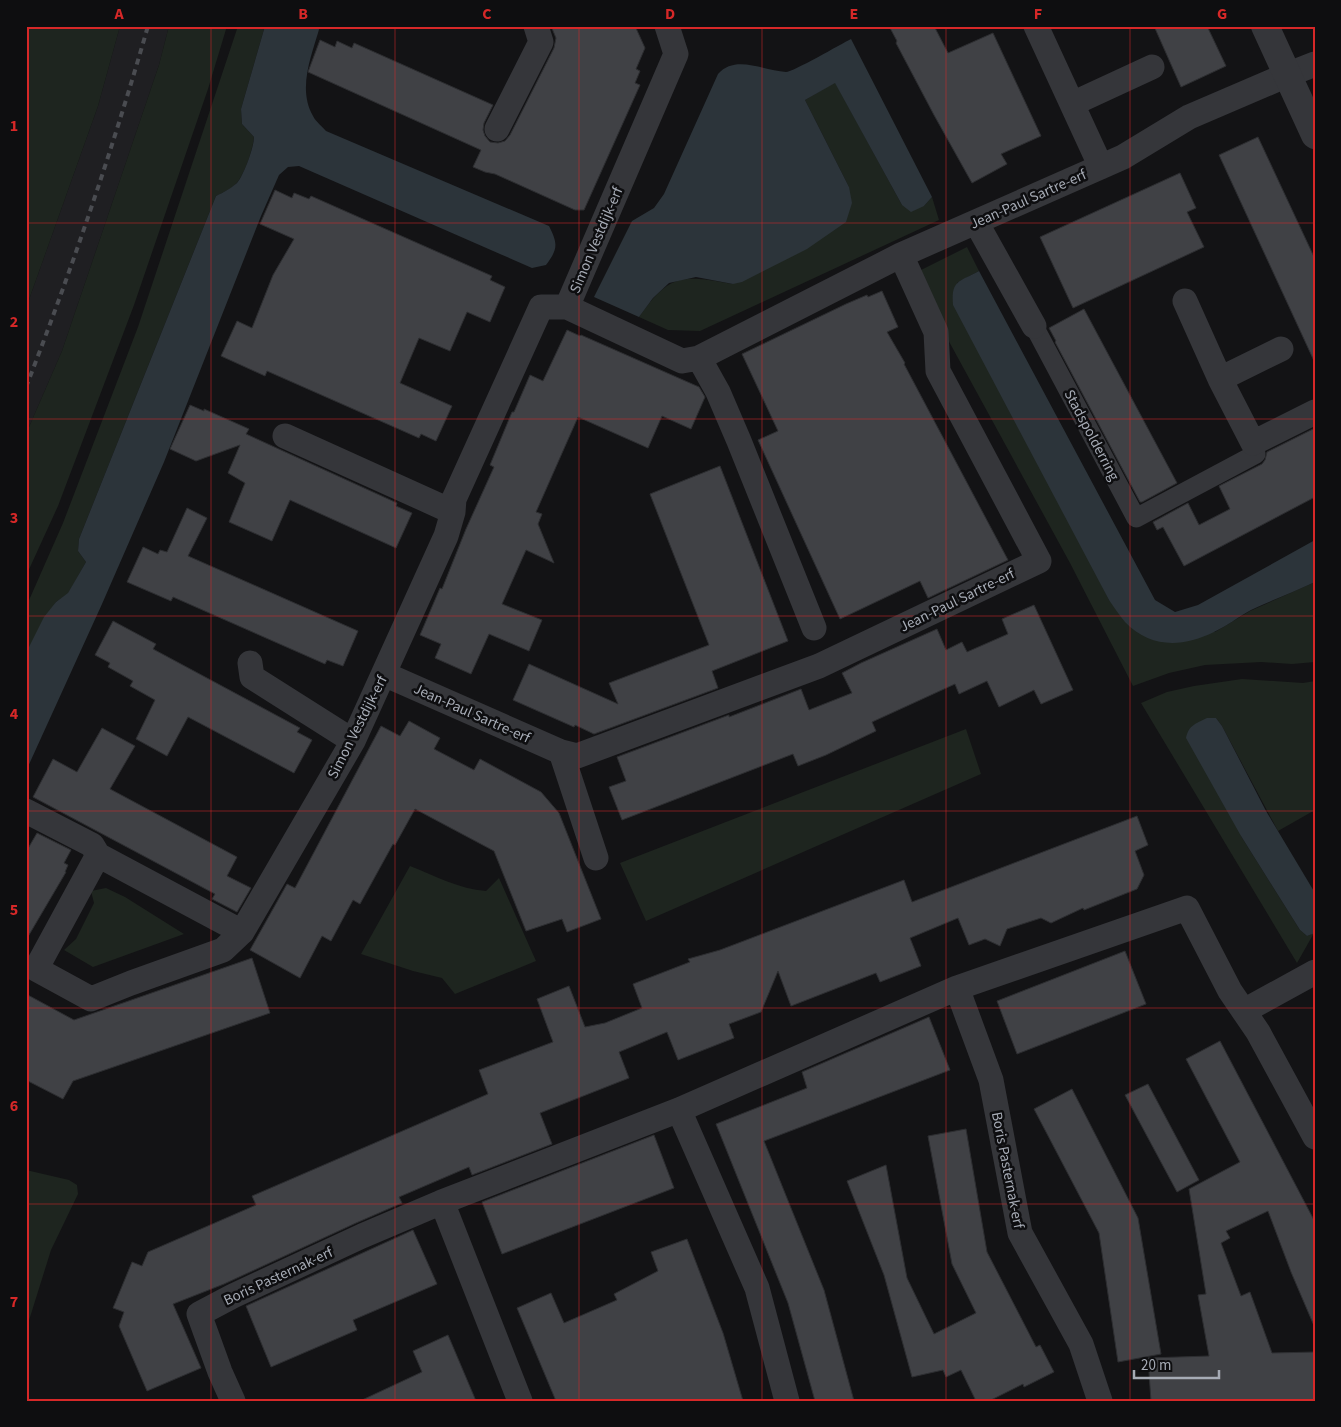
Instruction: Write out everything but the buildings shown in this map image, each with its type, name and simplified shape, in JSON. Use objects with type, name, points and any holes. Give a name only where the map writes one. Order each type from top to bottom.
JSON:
[{"type":"street","points":[[497,129],[541,42],[536,26]]},
{"type":"street","name":"Simon Vestdijk-erf","points":[[98,855],[36,969],[83,995],[91,999],[223,950],[242,932],[353,741],[446,536],[453,512],[454,499],[541,307],[567,307],[676,54],[667,26]]},
{"type":"street","name":"Jean-Paul Sartre-erf","points":[[1036,26],[1100,167]]},
{"type":"street","points":[[1265,26],[1315,135]]},
{"type":"street","name":"Jean-Paul Sartre-erf","points":[[567,307],[682,361],[699,358],[901,255],[1123,157],[1189,117],[1315,64]]},
{"type":"street","points":[[1072,104],[1152,67]]},
{"type":"street","name":"Stadspolderring","points":[[976,222],[1034,326],[1136,518],[1256,454],[1253,443]]},
{"type":"street","name":"Jean-Paul Sartre-erf","points":[[384,674],[560,752],[577,756],[819,666],[1039,561],[938,371],[936,332],[901,255]]},
{"type":"street","points":[[1185,301],[1220,379],[1253,443],[1315,412]]},
{"type":"street","points":[[1220,379],[1281,349]]},
{"type":"street","points":[[699,358],[718,392],[739,441],[814,628]]},
{"type":"street","points":[[285,436],[453,512]]},
{"type":"street","points":[[250,663],[252,677],[353,741]]},
{"type":"street","points":[[560,752],[596,858]]},
{"type":"street","points":[[26,811],[92,845],[98,855],[242,932]]},
{"type":"street","name":"Boris Pasternak-erf","points":[[233,1401],[220,1372],[200,1314],[233,1296],[362,1236],[442,1202],[679,1110],[957,988],[1188,908],[1230,991],[1258,1032],[1315,1137]]},
{"type":"street","points":[[1244,1011],[1315,972]]},
{"type":"street","name":"Boris Pasternak-erf","points":[[957,988],[991,1080],[1020,1233],[1081,1344],[1100,1401]]},
{"type":"street","points":[[679,1110],[757,1288],[788,1401]]},
{"type":"street","points":[[442,1202],[520,1401]]},
{"type":"shaded area","points":[[26,26],[120,26],[98,106],[26,308]]},
{"type":"shaded area","points":[[120,26],[169,26],[159,65],[62,351],[26,434],[26,308],[98,106]]},
{"type":"shaded area","points":[[169,26],[227,26],[208,89],[134,305],[58,506],[26,576],[26,434],[62,351],[159,65]]},
{"type":"shaded area","points":[[238,26],[265,26],[241,109],[242,124],[254,137],[249,159],[237,183],[229,190],[216,196],[79,539],[78,551],[86,562],[68,594],[56,602],[26,653],[26,607],[63,523],[138,327]]},
{"type":"shaded area","points":[[265,26],[320,26],[310,60],[306,94],[313,116],[326,131],[549,226],[554,237],[555,250],[546,265],[532,268],[299,166],[288,167],[279,175],[164,462],[26,771],[26,653],[44,617],[56,602],[68,593],[86,562],[78,551],[79,539],[216,196],[237,183],[248,161],[254,137],[242,124],[241,109]]},
{"type":"shaded area","points":[[851,39],[932,197],[924,206],[911,212],[902,205],[835,83],[805,100],[849,187],[852,203],[846,222],[807,249],[742,282],[733,284],[696,277],[669,283],[653,298],[639,317],[594,297],[632,221],[654,208],[664,194],[718,74],[725,68],[741,64],[777,71],[790,71]]},
{"type":"shaded area","points":[[835,82],[902,205],[924,206],[932,197],[939,220],[700,331],[668,330],[639,317],[660,292],[678,281],[701,279],[733,284],[849,187],[805,100]]},
{"type":"shaded area","points":[[967,247],[979,271],[957,283],[1109,600],[1215,632],[1250,611],[1315,582],[1315,662],[1205,665],[1169,673],[1133,686],[1070,563],[917,283],[917,272]]},
{"type":"shaded area","points":[[979,271],[1155,600],[1175,612],[1198,605],[1315,540],[1315,582],[1251,610],[1214,632],[1191,641],[1168,643],[1156,641],[1135,631],[1125,622],[1109,600],[953,305],[955,286],[961,280]]},
{"type":"shaded area","points":[[1242,679],[1303,683],[1315,681],[1315,810],[1278,831],[1216,718],[1241,836],[1300,930],[1307,936],[1314,933],[1297,963],[1141,703],[1167,692]]},
{"type":"shaded area","points":[[1207,718],[1216,718],[1222,726],[1266,811],[1315,893],[1315,933],[1307,936],[1300,930],[1241,836],[1186,738],[1191,728]]},
{"type":"shaded area","points":[[966,729],[981,774],[646,921],[620,863]]},
{"type":"shaded area","points":[[410,866],[447,882],[476,890],[486,891],[499,878],[536,961],[455,994],[442,978],[413,971],[361,954]]},
{"type":"shaded area","points":[[106,888],[125,897],[184,934],[93,967],[64,950],[76,939],[94,903],[91,891]]},
{"type":"shaded area","points":[[26,1170],[69,1180],[77,1185],[78,1194],[51,1250],[26,1330]]},
{"type":"railway","points":[[26,387],[60,298],[91,208],[148,26]]}]
